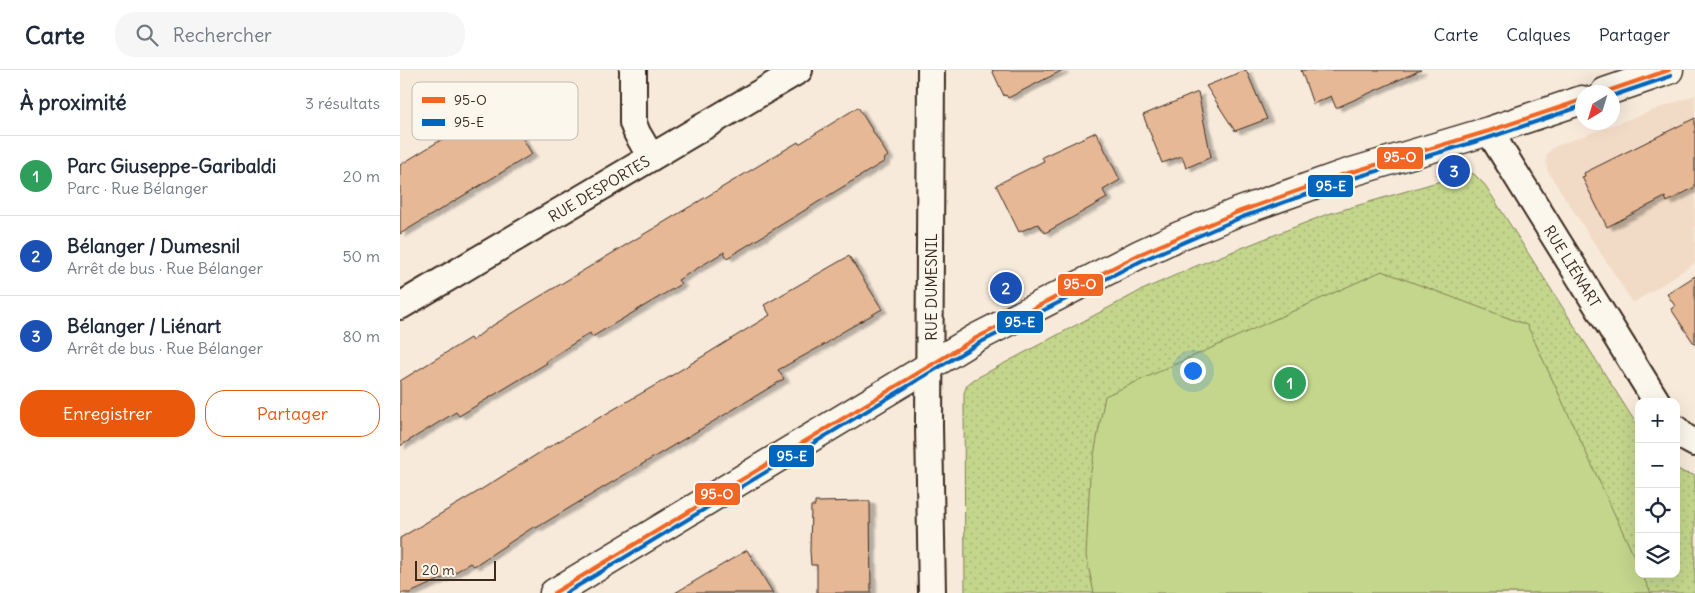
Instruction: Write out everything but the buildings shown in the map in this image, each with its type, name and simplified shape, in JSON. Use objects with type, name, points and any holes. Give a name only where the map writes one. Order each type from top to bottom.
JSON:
[{"type":"street","points":[[633,70],[633,123],[651,157]]},
{"type":"street","name":"RUE DESPORTES","points":[[400,306],[799,70]]},
{"type":"street","name":"RUE DUMESNIL","points":[[931,70],[930,367],[932,593]]},
{"type":"street","points":[[1620,87],[1669,70]]},
{"type":"street","points":[[554,593],[976,338],[1084,282],[1179,236],[1238,212],[1342,175],[1489,131],[1575,102]]},
{"type":"street","name":"RUE LIÉNART","points":[[1489,131],[1655,398]]},
{"type":"street","points":[[1680,433],[1695,443]]},
{"type":"shaded area","points":[[1695,95],[1695,263],[1633,303],[1547,170],[1546,161],[1547,153],[1556,146],[1600,130],[1620,130],[1620,123]]},
{"type":"green space","points":[[1468,173],[1474,174],[1485,185],[1635,422],[1635,578],[1680,578],[1680,470],[1695,475],[1695,593],[965,593],[964,393],[967,385],[973,380],[1140,291],[1196,266],[1325,215]]},
{"type":"green space","points":[[1382,271],[1527,325],[1635,558],[1635,578],[1644,578],[1651,593],[1094,593],[1086,556],[1090,476],[1105,396]]},
{"type":"transit line","name":"95-O","points":[[1620,87],[1669,70]]},
{"type":"transit line","name":"95-E","points":[[1620,93],[1671,76]]},
{"type":"transit line","name":"95-O","points":[[554,593],[976,338],[1140,254],[1238,212],[1342,175],[1489,131],[1575,102]]},
{"type":"transit line","name":"95-E","points":[[566,593],[979,343],[1143,260],[1240,218],[1344,181],[1491,137],[1575,108]]},
{"type":"place","name":"Bélanger / Liénart","points":[[1454,171]]},
{"type":"place","name":"Bélanger / Dumesnil","points":[[1006,288]]},
{"type":"place","name":"Parc Giuseppe-Garibaldi","points":[[1290,383]]}]
